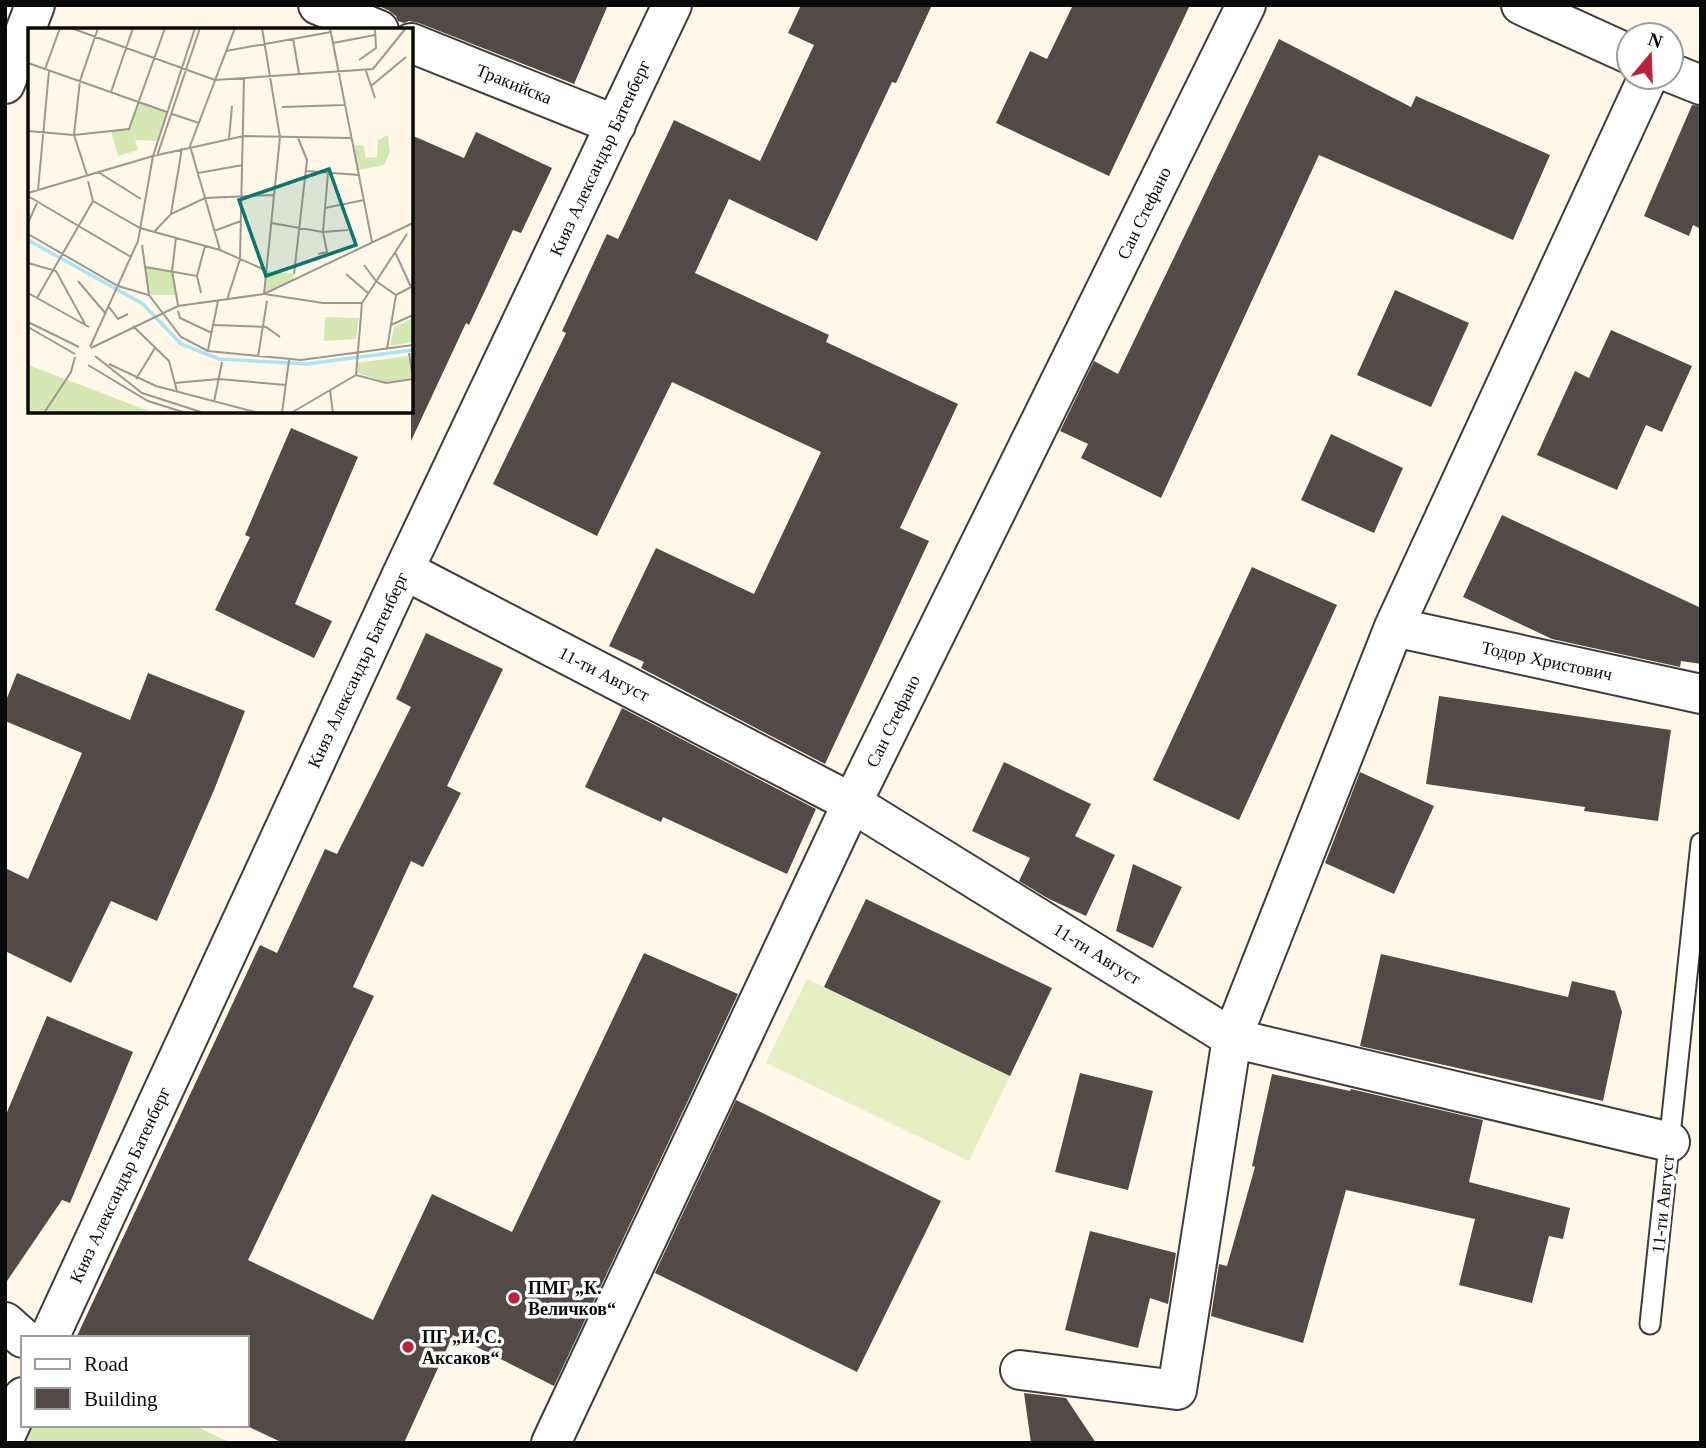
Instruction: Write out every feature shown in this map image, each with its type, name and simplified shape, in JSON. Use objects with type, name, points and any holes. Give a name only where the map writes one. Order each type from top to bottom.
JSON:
[{"type":"street","points":[[5,84],[35,5]]},
{"type":"street","points":[[318,5],[374,28]]},
{"type":"street","name":"Княз Александър Батенберг","points":[[50,1336],[404,570],[672,5]]},
{"type":"street","name":"Сан Стефано","points":[[551,1443],[575,1368],[1246,5]]},
{"type":"street","points":[[1521,5],[1615,48]]},
{"type":"street","name":"Тракийска","points":[[413,44],[616,125]]},
{"type":"street","points":[[1020,1370],[1177,1390],[1232,1038],[1394,627],[1642,91]]},
{"type":"street","name":"11-ти Август","points":[[404,570],[852,803],[1232,1038],[1670,1142]]},
{"type":"street","name":"Тодор Христович","points":[[1394,627],[1701,694]]},
{"type":"street","points":[[5,1322],[21,1336]]},
{"type":"street","points":[[5,1437],[21,1402]]},
{"type":"lane","points":[[1670,1142],[1701,844]]},
{"type":"lane","name":"11-ти Август","points":[[1650,1324],[1670,1142]]},
{"type":"green space","points":[[807,979],[1010,1076],[969,1161],[766,1063]]},
{"type":"green space","points":[[21,1427],[197,1427],[231,1443],[5,1443]]},
{"type":"building","points":[[376,5],[608,5],[574,84],[419,23],[398,21],[388,10]]},
{"type":"building","points":[[801,5],[932,5],[896,83],[892,82],[817,241],[729,199],[695,273],[829,335],[826,342],[958,404],[900,528],[929,541],[825,764],[641,668],[644,662],[609,646],[656,548],[754,594],[821,452],[672,382],[597,536],[493,484],[566,333],[562,331],[607,234],[618,239],[674,120],[760,161],[814,45],[788,33]]},
{"type":"building","points":[[1073,5],[1190,5],[1109,176],[996,123],[1030,51],[1047,59]]},
{"type":"building","points":[[1279,39],[1411,107],[1416,96],[1550,155],[1513,240],[1319,155],[1161,498],[1081,458],[1088,444],[1060,431],[1094,361],[1118,374]]},
{"type":"building","points":[[1692,105],[1701,106],[1701,229],[1693,225],[1689,236],[1644,216]]},
{"type":"building","points":[[476,132],[552,168],[521,233],[513,230],[411,441],[413,136],[464,158]]},
{"type":"building","points":[[1395,290],[1469,323],[1431,407],[1357,375]]},
{"type":"building","points":[[1611,330],[1692,366],[1662,432],[1646,425],[1617,490],[1537,455],[1575,371],[1589,378]]},
{"type":"building","points":[[291,428],[358,457],[295,604],[332,621],[314,658],[215,610],[250,537],[245,535]]},
{"type":"building","points":[[1331,434],[1403,468],[1374,533],[1301,500]]},
{"type":"building","points":[[1502,515],[1701,608],[1701,664],[1681,661],[1680,667],[1552,639],[1463,597]]},
{"type":"building","points":[[1252,567],[1337,605],[1239,820],[1153,780]]},
{"type":"building","points":[[426,633],[503,669],[447,786],[461,793],[423,867],[411,861],[353,987],[374,996],[248,1260],[373,1320],[432,1194],[512,1232],[644,953],[738,994],[554,1386],[453,1335],[404,1443],[283,1443],[248,1426],[248,1336],[77,1336],[260,945],[277,953],[325,849],[337,854],[411,707],[396,699]]},
{"type":"building","points":[[17,673],[130,720],[148,673],[245,711],[157,921],[111,901],[71,983],[5,951],[5,868],[28,879],[82,753],[5,721],[5,703]]},
{"type":"building","points":[[1439,696],[1671,730],[1658,821],[1584,811],[1585,807],[1426,784]]},
{"type":"building","points":[[622,708],[816,809],[787,874],[663,817],[661,822],[585,787]]},
{"type":"building","points":[[1004,762],[1091,804],[1075,836],[1115,855],[1086,916],[1019,881],[1030,858],[972,831]]},
{"type":"building","points":[[1360,772],[1434,806],[1394,894],[1325,863]]},
{"type":"building","points":[[1133,864],[1182,887],[1153,948],[1116,931]]},
{"type":"building","points":[[866,899],[1052,988],[1010,1076],[824,987]]},
{"type":"building","points":[[1381,954],[1568,997],[1572,981],[1615,991],[1622,1012],[1603,1101],[1360,1046]]},
{"type":"building","points":[[47,1016],[133,1052],[70,1203],[62,1200],[5,1284],[5,1117]]},
{"type":"building","points":[[1080,1073],[1153,1091],[1128,1190],[1055,1172]]},
{"type":"building","points":[[1272,1074],[1350,1091],[1351,1089],[1483,1120],[1469,1182],[1570,1208],[1563,1239],[1549,1236],[1532,1303],[1459,1285],[1475,1219],[1346,1190],[1303,1343],[1211,1316],[1219,1264],[1227,1266],[1255,1167],[1252,1166]]},
{"type":"building","points":[[736,1100],[941,1201],[857,1372],[655,1273]]},
{"type":"building","points":[[1090,1231],[1176,1253],[1168,1304],[1150,1298],[1138,1348],[1065,1330]]},
{"type":"building","points":[[1024,1393],[1066,1398],[1096,1443],[1031,1443]]},
{"type":"place","name":"ПМГ „К. Величков“","points":[[514,1298]]},
{"type":"place","name":"ПГ „И. С. Аксаков“","points":[[408,1347]]}]
